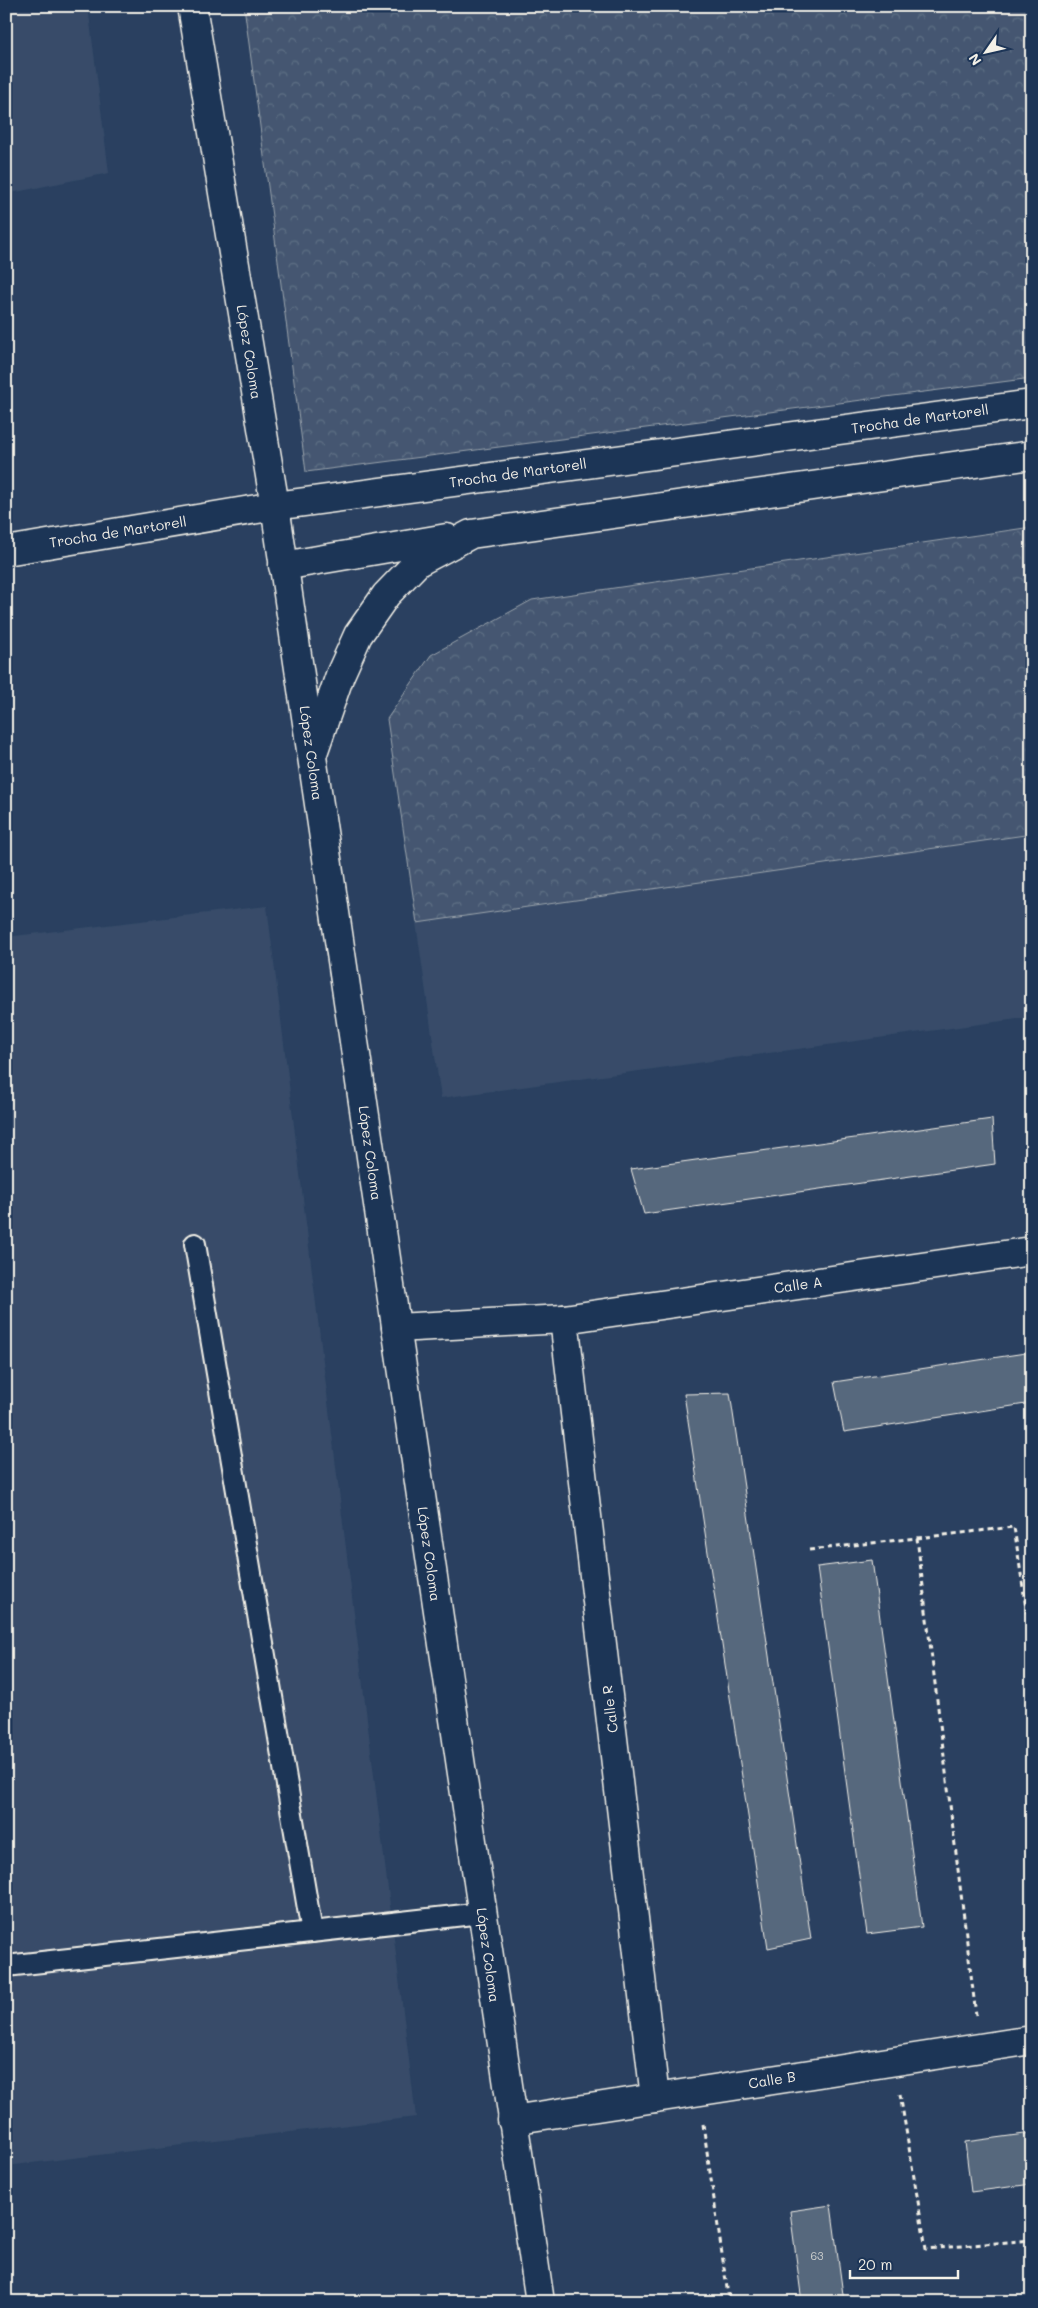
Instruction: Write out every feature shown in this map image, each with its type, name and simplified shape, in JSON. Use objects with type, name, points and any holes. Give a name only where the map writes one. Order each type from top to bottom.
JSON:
[{"type":"street","name":"López Coloma","points":[[192,6],[274,506],[540,2302]]},
{"type":"street","name":"Trocha de Martorell","points":[[6,551],[274,506],[1032,404]]},
{"type":"street","points":[[283,566],[470,534],[1032,456]]},
{"type":"street","points":[[312,757],[340,675],[358,635],[386,595],[418,562],[470,534]]},
{"type":"street","name":"Calle A","points":[[396,1328],[564,1320],[1032,1251]]},
{"type":"street","name":"Calle R","points":[[564,1320],[656,2098]]},
{"type":"street","name":"Calle B","points":[[512,2120],[1032,2040]]},
{"type":"lane","points":[[195,1244],[312,1932]]},
{"type":"lane","points":[[6,1966],[482,1913]]},
{"type":"path","points":[[809,1550],[1014,1527],[1032,1648]]},
{"type":"path","points":[[917,1538],[980,2048]]},
{"type":"path","points":[[895,2061],[926,2249],[1032,2240]]},
{"type":"path","points":[[699,2092],[729,2302]]},
{"type":"shaded area","points":[[6,6],[88,6],[109,173],[6,194]]},
{"type":"shaded area","points":[[1032,527],[1032,1017],[441,1098],[387,719],[431,655],[532,600]]},
{"type":"shaded area","points":[[267,906],[416,2117],[6,2166],[6,937]]},
{"type":"green space","points":[[244,6],[1032,6],[1032,378],[306,472]]},
{"type":"green space","points":[[1032,527],[1032,834],[417,923],[387,719],[431,655],[532,600]]},
{"type":"building","points":[[992,1119],[995,1164],[644,1214],[631,1169]]},
{"type":"building","points":[[1032,1352],[1032,1403],[844,1432],[834,1382]]},
{"type":"building","points":[[730,1393],[811,1939],[768,1948],[684,1394]]},
{"type":"building","points":[[872,1560],[922,1927],[867,1934],[817,1567]]},
{"type":"building","points":[[1032,2133],[1032,2184],[971,2192],[965,2142]]},
{"type":"building","points":[[831,2205],[844,2302],[802,2302],[790,2211]]}]
